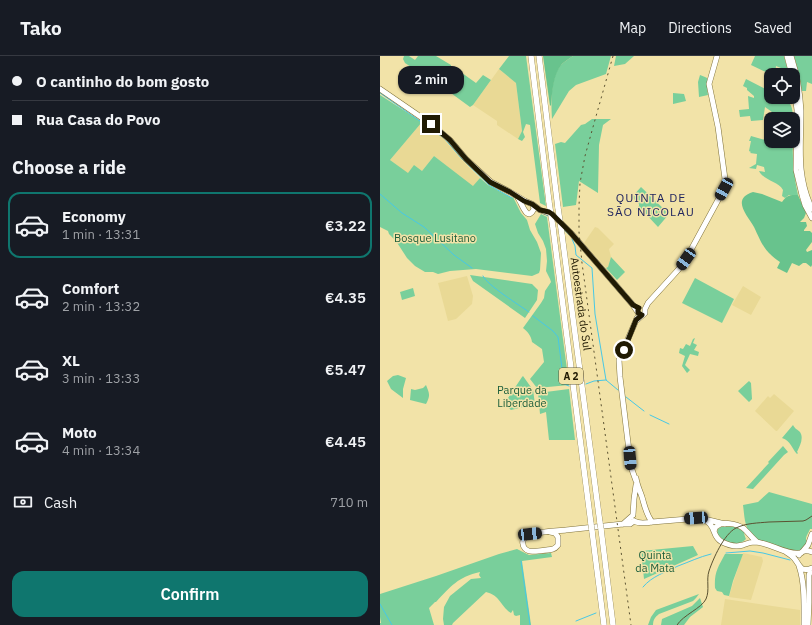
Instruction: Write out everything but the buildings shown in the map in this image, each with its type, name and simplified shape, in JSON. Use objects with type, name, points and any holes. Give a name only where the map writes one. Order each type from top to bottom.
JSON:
[{"type":"highway","name":"Autoestrada do Sul","points":[[531,56],[604,625]]},
{"type":"highway","name":"Autoestrada do Sul","points":[[539,56],[613,625]]},
{"type":"main road","points":[[717,56],[709,82],[718,127],[725,187],[686,259],[678,270],[641,310],[619,360],[620,377],[630,458],[636,472],[633,517],[637,523],[646,524],[652,522],[696,518],[740,526],[757,542]]},
{"type":"main road","points":[[787,56],[790,68]]},
{"type":"main road","points":[[791,56],[797,79],[800,104],[801,172],[805,190],[812,209]]},
{"type":"main road","points":[[380,89],[431,124],[450,140],[466,159],[490,182],[540,210],[552,214],[570,232],[633,305],[641,310]]},
{"type":"main road","points":[[795,104],[796,170],[805,205],[812,218]]},
{"type":"main road","points":[[516,196],[521,202],[525,212],[528,214],[540,210]]},
{"type":"main road","points":[[523,208],[526,204],[531,204]]},
{"type":"main road","points":[[531,204],[534,211]]},
{"type":"main road","points":[[636,483],[642,497],[646,514],[646,520],[642,523]]},
{"type":"main road","points":[[566,530],[561,535],[556,547],[552,549],[531,551],[527,550],[523,546],[523,541],[527,535],[566,530],[631,524],[635,512],[639,510],[643,510],[652,522]]},
{"type":"main road","points":[[702,519],[711,525],[717,538],[727,544],[735,546],[749,542],[757,542],[786,552],[796,553],[806,550],[812,552]]},
{"type":"main road","points":[[714,532],[718,525],[725,524]]},
{"type":"main road","points":[[550,532],[557,535],[559,540]]},
{"type":"main road","points":[[745,544],[748,539],[748,533]]},
{"type":"main road","points":[[812,534],[806,548],[797,558],[798,565],[808,570],[812,568]]},
{"type":"main road","points":[[786,552],[795,559],[801,572],[804,597],[804,625]]},
{"type":"main road","points":[[808,625],[810,575],[812,568]]},
{"type":"shaded area","points":[[499,69],[516,83],[522,131],[518,139],[497,125],[497,121],[473,105]]},
{"type":"shaded area","points":[[422,122],[442,137],[480,178],[473,187],[434,156],[422,171],[408,174],[390,160]]},
{"type":"shaded area","points":[[595,227],[598,228],[614,244],[609,249],[611,257],[608,267],[606,268],[584,243]]},
{"type":"shaded area","points":[[467,276],[473,296],[472,304],[456,319],[448,321],[438,283]]},
{"type":"shaded area","points":[[743,286],[761,297],[751,315],[732,305]]},
{"type":"shaded area","points":[[774,394],[794,411],[777,431],[755,411],[768,396],[770,398]]},
{"type":"shaded area","points":[[743,553],[762,557],[763,561],[751,600],[729,597]]},
{"type":"shaded area","points":[[725,599],[800,610],[800,625],[721,625]]},
{"type":"green space","points":[[404,56],[409,56],[415,60],[418,56],[436,56],[451,65],[451,67],[441,84],[438,85],[405,63],[403,59]]},
{"type":"green space","points":[[509,56],[526,56],[546,206],[540,203],[530,125],[526,124],[523,132],[525,137],[522,141],[518,139],[522,131],[516,83],[499,69]]},
{"type":"green space","points":[[543,56],[573,56],[559,68],[550,106]]},
{"type":"green space","points":[[573,56],[611,56],[606,74],[576,85],[569,91],[552,119],[552,90],[555,75],[562,64]]},
{"type":"green space","points":[[616,56],[634,56],[625,64],[614,66]]},
{"type":"green space","points":[[755,56],[784,56],[787,68],[776,66],[776,68],[764,68],[764,71],[751,65]]},
{"type":"green space","points":[[794,56],[812,56],[812,84],[807,82],[806,91],[802,91],[800,68],[797,68]]},
{"type":"green space","points":[[455,68],[476,83],[483,75],[491,80],[470,107],[444,88]]},
{"type":"green space","points":[[700,75],[707,78],[708,95],[699,97],[698,82]]},
{"type":"green space","points":[[746,79],[764,88],[764,104],[790,104],[793,112],[772,112],[765,107],[763,120],[751,121],[750,116],[740,117],[739,110],[749,109],[748,96],[754,98],[747,88],[743,86]]},
{"type":"green space","points":[[673,93],[684,94],[686,101],[673,104]]},
{"type":"green space","name":"Bosque Lusitano","points":[[380,95],[422,122],[390,160],[408,173],[414,165],[422,171],[434,156],[473,186],[480,178],[488,185],[512,198],[513,197],[521,213],[527,220],[541,253],[539,273],[532,276],[476,269],[450,271],[438,274],[433,272],[425,272],[415,266],[407,258],[388,231],[380,227]]},
{"type":"green space","points":[[592,119],[611,119],[603,125],[599,145],[598,193],[579,181],[576,205],[563,207],[555,144],[561,142],[565,143],[581,125]]},
{"type":"green space","points":[[751,136],[764,140],[764,148],[793,148],[795,182],[798,195],[789,195],[785,198],[782,196],[783,190],[781,187],[761,174],[759,171],[765,172],[764,167],[757,165],[756,169],[749,168],[756,164],[757,154],[750,153],[751,141],[749,141]]},
{"type":"green space","points":[[641,187],[669,214],[658,227],[644,212],[636,209],[639,204],[632,197]]},
{"type":"green space","points":[[753,192],[782,202],[788,196],[798,195],[806,213],[800,222],[806,222],[807,226],[804,231],[810,231],[812,233],[812,242],[806,250],[807,252],[812,250],[811,267],[806,263],[799,266],[792,263],[787,273],[777,268],[780,262],[764,247],[743,208],[743,199],[746,195]]},
{"type":"green space","points":[[541,214],[547,217],[569,385],[537,388],[530,379],[544,362],[542,349],[532,342],[529,334],[523,328],[541,303],[544,298],[545,291],[551,282],[546,271],[546,249],[535,224]]},
{"type":"green space","points":[[611,257],[625,272],[617,280],[606,268],[608,267]]},
{"type":"green space","points":[[470,275],[532,284],[538,290],[537,300],[525,318],[473,281]]},
{"type":"green space","points":[[695,278],[734,299],[722,323],[682,303]]},
{"type":"green space","points":[[413,288],[415,296],[402,300],[400,292]]},
{"type":"green space","points":[[695,338],[693,343],[697,345],[694,350],[699,352],[698,356],[690,354],[685,365],[690,370],[687,373],[682,366],[685,356],[679,353],[680,348],[683,349],[686,344],[690,346]]},
{"type":"green space","points":[[398,375],[406,378],[403,389],[403,398],[391,389],[387,381],[393,376]]},
{"type":"green space","name":"Parque da Liberdade","points":[[523,376],[533,390],[535,404],[511,410],[504,404]]},
{"type":"green space","points":[[749,381],[751,383],[752,399],[749,402],[738,391]]},
{"type":"green space","points":[[426,385],[429,398],[426,404],[410,400],[411,389],[415,390],[423,388]]},
{"type":"green space","points":[[569,389],[575,440],[549,440],[546,412],[540,414],[538,393]]},
{"type":"green space","points":[[793,425],[800,432],[802,437],[797,454],[789,443],[782,438]]},
{"type":"green space","points":[[783,446],[788,452],[753,489],[746,488],[769,463],[768,462]]},
{"type":"green space","points":[[769,492],[812,504],[812,529],[810,529],[806,537],[807,542],[804,548],[794,552],[755,539],[751,535],[746,524],[743,505],[758,502]]},
{"type":"green space","points":[[721,527],[730,527],[742,530],[746,539],[737,544],[720,539],[717,533],[718,529]]},
{"type":"green space","name":"Quinta da Mata","points":[[693,546],[698,555],[644,579],[641,551]]},
{"type":"green space","points":[[517,549],[529,555],[551,553],[552,557],[522,561],[531,625],[520,625],[520,615],[514,615],[513,610],[511,613],[497,598],[486,592],[452,625],[444,625],[444,607],[450,596],[471,579],[481,578],[479,575],[480,572],[460,579],[429,608],[434,625],[380,625],[380,594]]},
{"type":"green space","points":[[725,554],[743,554],[729,596],[717,591],[715,588],[717,570]]},
{"type":"green space","points":[[699,594],[693,601],[659,614],[654,619],[653,625],[648,625],[656,610]]},
{"type":"green space","points":[[700,598],[703,607],[690,617],[684,625],[661,625],[662,619],[692,606]]},
{"type":"waterway","points":[[380,93],[427,126]]},
{"type":"waterway","points":[[431,129],[444,138],[462,159],[489,185],[512,198]]},
{"type":"waterway","points":[[380,194],[402,213],[424,227],[454,255],[472,268]]},
{"type":"waterway","points":[[542,213],[548,216]]},
{"type":"waterway","points":[[564,230],[569,235]]},
{"type":"waterway","points":[[572,239],[575,246],[576,255],[592,268],[595,314],[606,380],[618,390]]},
{"type":"waterway","points":[[483,276],[497,290],[529,312]]},
{"type":"waterway","points":[[533,316],[553,331],[558,337],[564,384],[569,386]]},
{"type":"waterway","points":[[586,384],[594,381],[606,380]]},
{"type":"waterway","points":[[626,397],[644,411]]},
{"type":"waterway","points":[[650,415],[669,424]]},
{"type":"waterway","points":[[726,553],[750,551],[790,560]]},
{"type":"waterway","points":[[643,587],[659,575],[678,566],[711,554]]},
{"type":"waterway","points":[[521,561],[530,625]]},
{"type":"waterway","points":[[380,604],[392,625]]},
{"type":"waterway","points":[[576,621],[596,613]]},
{"type":"tram line","points":[[677,625],[706,599],[708,592],[708,574],[711,566],[723,541],[732,531],[740,526],[748,524],[803,521],[812,516]]},
{"type":"railway","points":[[613,56],[585,156],[580,183],[579,232],[631,625]]},
{"type":"district","name":"QUINTA DE SÃO NICOLAU","points":[[651,205]]},
{"type":"route","points":[[431,124],[450,140],[466,159],[490,182],[532,204],[540,210],[552,214],[570,232],[633,305],[639,308],[638,313],[642,315],[636,320],[624,350]]}]
